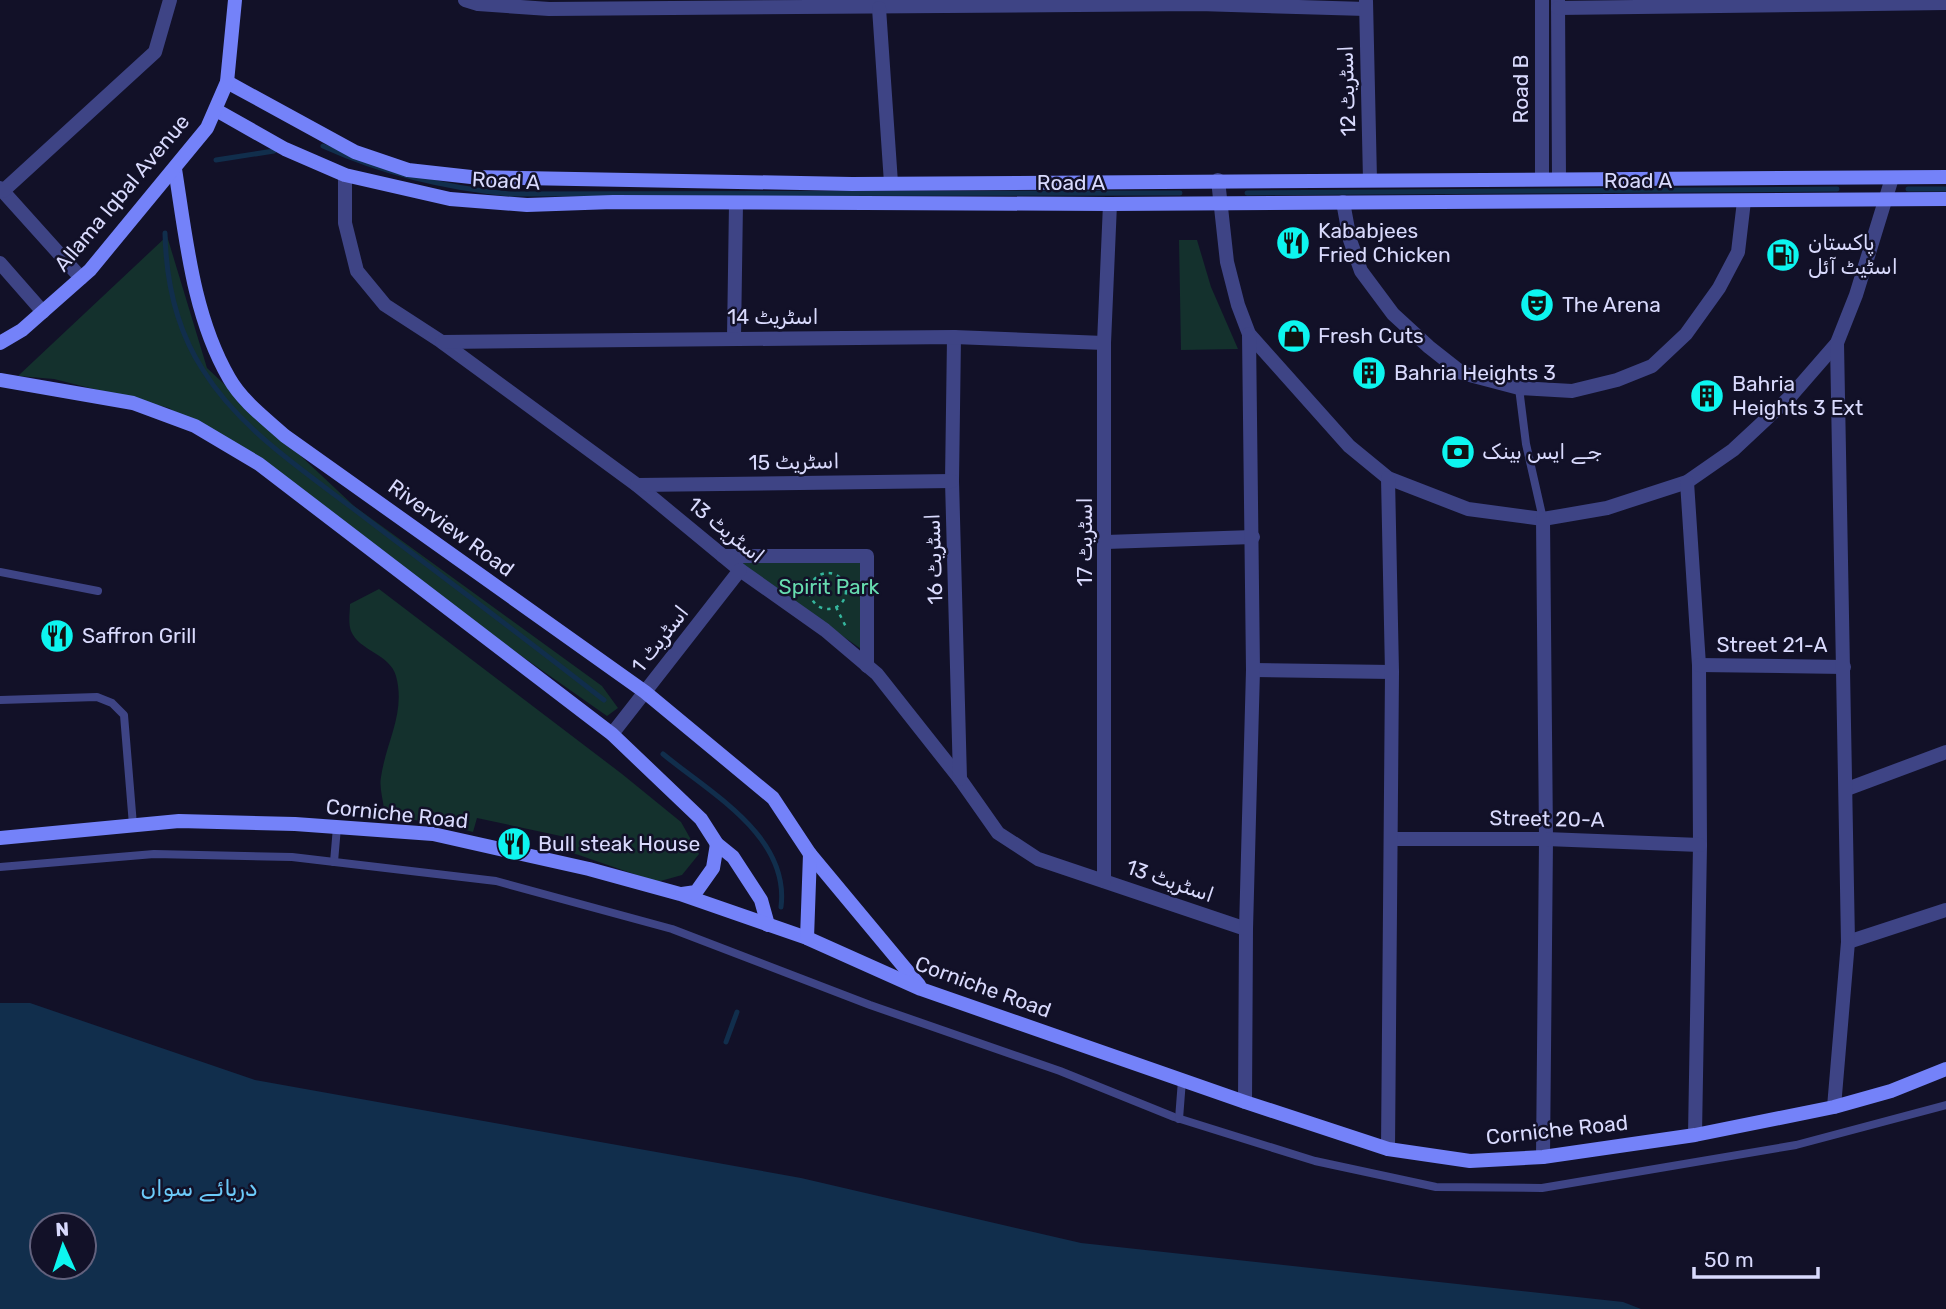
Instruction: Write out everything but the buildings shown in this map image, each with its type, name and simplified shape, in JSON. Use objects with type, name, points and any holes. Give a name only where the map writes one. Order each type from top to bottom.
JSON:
[{"type":"street","points":[[81,278],[1,190],[155,52],[170,0]]},
{"type":"street","name":"Allama Iqbal Avenue","points":[[0,343],[22,330],[81,278],[207,128],[227,82],[235,0]]},
{"type":"street","points":[[465,0],[478,4],[549,9],[879,8],[1199,2],[1366,5]]},
{"type":"street","name":"Road B","points":[[1542,0],[1542,178]]},
{"type":"street","points":[[1558,4],[1946,3]]},
{"type":"street","name":"Road B","points":[[1558,4],[1559,178]]},
{"type":"street","name":"اسٹریٹ 12","points":[[1366,5],[1370,180]]},
{"type":"street","points":[[879,8],[891,183]]},
{"type":"street","name":"Road A","points":[[227,82],[355,152],[408,170],[471,177],[891,183],[1946,177]]},
{"type":"street","name":"Road A","points":[[216,110],[285,149],[345,175],[450,199],[527,205],[1946,199]]},
{"type":"street","name":"Riverview Road","points":[[175,169],[188,251],[211,338],[229,379],[252,408],[285,436],[645,692],[773,798],[810,854],[921,989]]},
{"type":"street","name":"اسٹریٹ 13","points":[[345,175],[345,223],[356,271],[385,305],[442,342],[637,485],[740,570],[825,630],[867,666],[960,779],[998,833],[1038,859],[1245,929]]},
{"type":"street","points":[[1249,334],[1349,446],[1388,478],[1468,509],[1543,519],[1607,508],[1687,482],[1733,450],[1790,397],[1837,343],[1856,295],[1892,178]]},
{"type":"street","points":[[1218,180],[1223,202],[1227,262],[1249,334],[1254,537],[1245,929],[1245,1102]]},
{"type":"street","points":[[1343,202],[1350,240],[1361,271],[1393,314],[1462,373],[1519,388],[1572,391],[1617,380],[1652,366],[1686,334],[1719,288],[1738,252],[1744,201]]},
{"type":"street","points":[[734,338],[736,203]]},
{"type":"street","name":"اسٹریٹ 17","points":[[1104,881],[1104,343],[1110,204]]},
{"type":"street","points":[[0,263],[43,312]]},
{"type":"street","name":"اسٹریٹ 14","points":[[442,342],[954,337],[1104,343]]},
{"type":"street","name":"اسٹریٹ 16","points":[[954,337],[953,481],[960,779]]},
{"type":"street","points":[[1834,1107],[1848,942],[1837,343]]},
{"type":"street","points":[[0,380],[133,403],[195,426],[259,464],[612,734],[701,819],[717,844],[733,857],[761,900],[768,925]]},
{"type":"street","points":[[1388,478],[1392,672],[1388,1149]]},
{"type":"street","name":"اسٹریٹ 15","points":[[637,485],[953,481]]},
{"type":"street","points":[[1687,482],[1699,665],[1700,845],[1695,1135]]},
{"type":"street","points":[[1543,519],[1546,839],[1543,1157]]},
{"type":"street","points":[[1106,542],[1254,537]]},
{"type":"street","points":[[723,556],[867,556],[867,666]]},
{"type":"street","name":"اسٹریٹ 1","points":[[612,734],[740,570]]},
{"type":"street","name":"Street 21-A","points":[[1699,665],[1844,667]]},
{"type":"street","points":[[1253,670],[1392,672]]},
{"type":"street","points":[[1847,789],[1946,751]]},
{"type":"street","name":"Corniche Road","points":[[0,838],[179,821],[433,834],[589,869],[680,894],[807,938],[921,989],[1245,1102],[1388,1149],[1470,1161],[1543,1157],[1695,1135],[1834,1107],[1891,1091],[1946,1069]]},
{"type":"street","name":"Street 20-A","points":[[1392,839],[1546,839],[1700,845]]},
{"type":"street","points":[[680,894],[696,892],[702,884],[713,868],[717,844]]},
{"type":"street","points":[[807,938],[810,854]]},
{"type":"street","points":[[1848,942],[1946,910]]},
{"type":"lane","points":[[1519,388],[1526,444],[1543,519]]},
{"type":"lane","points":[[0,572],[98,591]]},
{"type":"lane","points":[[0,700],[97,697],[112,703],[124,715],[133,825]]},
{"type":"lane","points":[[334,862],[337,827]]},
{"type":"lane","points":[[0,867],[154,854],[292,857],[496,881],[672,929],[870,1005],[1060,1071],[1179,1119],[1315,1161],[1436,1188],[1542,1188],[1796,1145],[1946,1105]]},
{"type":"lane","points":[[1179,1119],[1182,1080]]},
{"type":"path","points":[[823,573],[840,577],[846,587],[845,599],[836,607],[821,607],[811,597],[813,580],[823,573]]},
{"type":"path","points":[[836,607],[847,631],[867,633]]},
{"type":"green space","points":[[167,236],[207,368],[354,506],[602,686],[618,708],[607,716],[169,408],[54,379],[18,376]]},
{"type":"green space","points":[[1179,240],[1197,240],[1211,287],[1238,349],[1181,350]]},
{"type":"green space","name":"Spirit Park","points":[[728,556],[862,556],[864,651]]},
{"type":"green space","points":[[379,589],[681,822],[699,854],[682,875],[657,882],[573,853],[570,838],[477,818],[473,832],[416,820],[384,809],[381,781],[399,702],[396,676],[388,662],[355,638],[349,621],[350,604]]},
{"type":"water","name":"دریائے سواں","points":[[0,1003],[30,1003],[255,1080],[801,1178],[1081,1243],[1623,1302],[1641,1309],[0,1309]]},
{"type":"waterway","points":[[323,146],[368,164],[415,178],[510,194],[1180,193]]},
{"type":"waterway","points":[[216,160],[274,151]]},
{"type":"waterway","points":[[1247,193],[1837,189]]},
{"type":"waterway","points":[[1908,189],[1946,189]]},
{"type":"waterway","points":[[165,233],[171,287],[186,338],[203,370],[236,412],[276,450],[604,700]]},
{"type":"waterway","points":[[663,754],[743,818],[760,838],[773,859],[780,882],[781,907]]},
{"type":"waterway","points":[[726,1042],[737,1012]]},
{"type":"place","name":"Kababjees Fried Chicken","points":[[1293,243]]},
{"type":"place","name":"پاکستان اسٹیٹ آئل","points":[[1783,255]]},
{"type":"place","name":"The Arena","points":[[1537,305]]},
{"type":"place","name":"Fresh Cuts","points":[[1294,336]]},
{"type":"place","name":"Bahria Heights 3","points":[[1369,373]]},
{"type":"place","name":"Bahria Heights 3 Ext","points":[[1707,396]]},
{"type":"place","name":"جے ایس بینک","points":[[1458,452]]},
{"type":"place","name":"Saffron Grill","points":[[57,636]]},
{"type":"place","name":"Bull steak House","points":[[514,844]]}]
